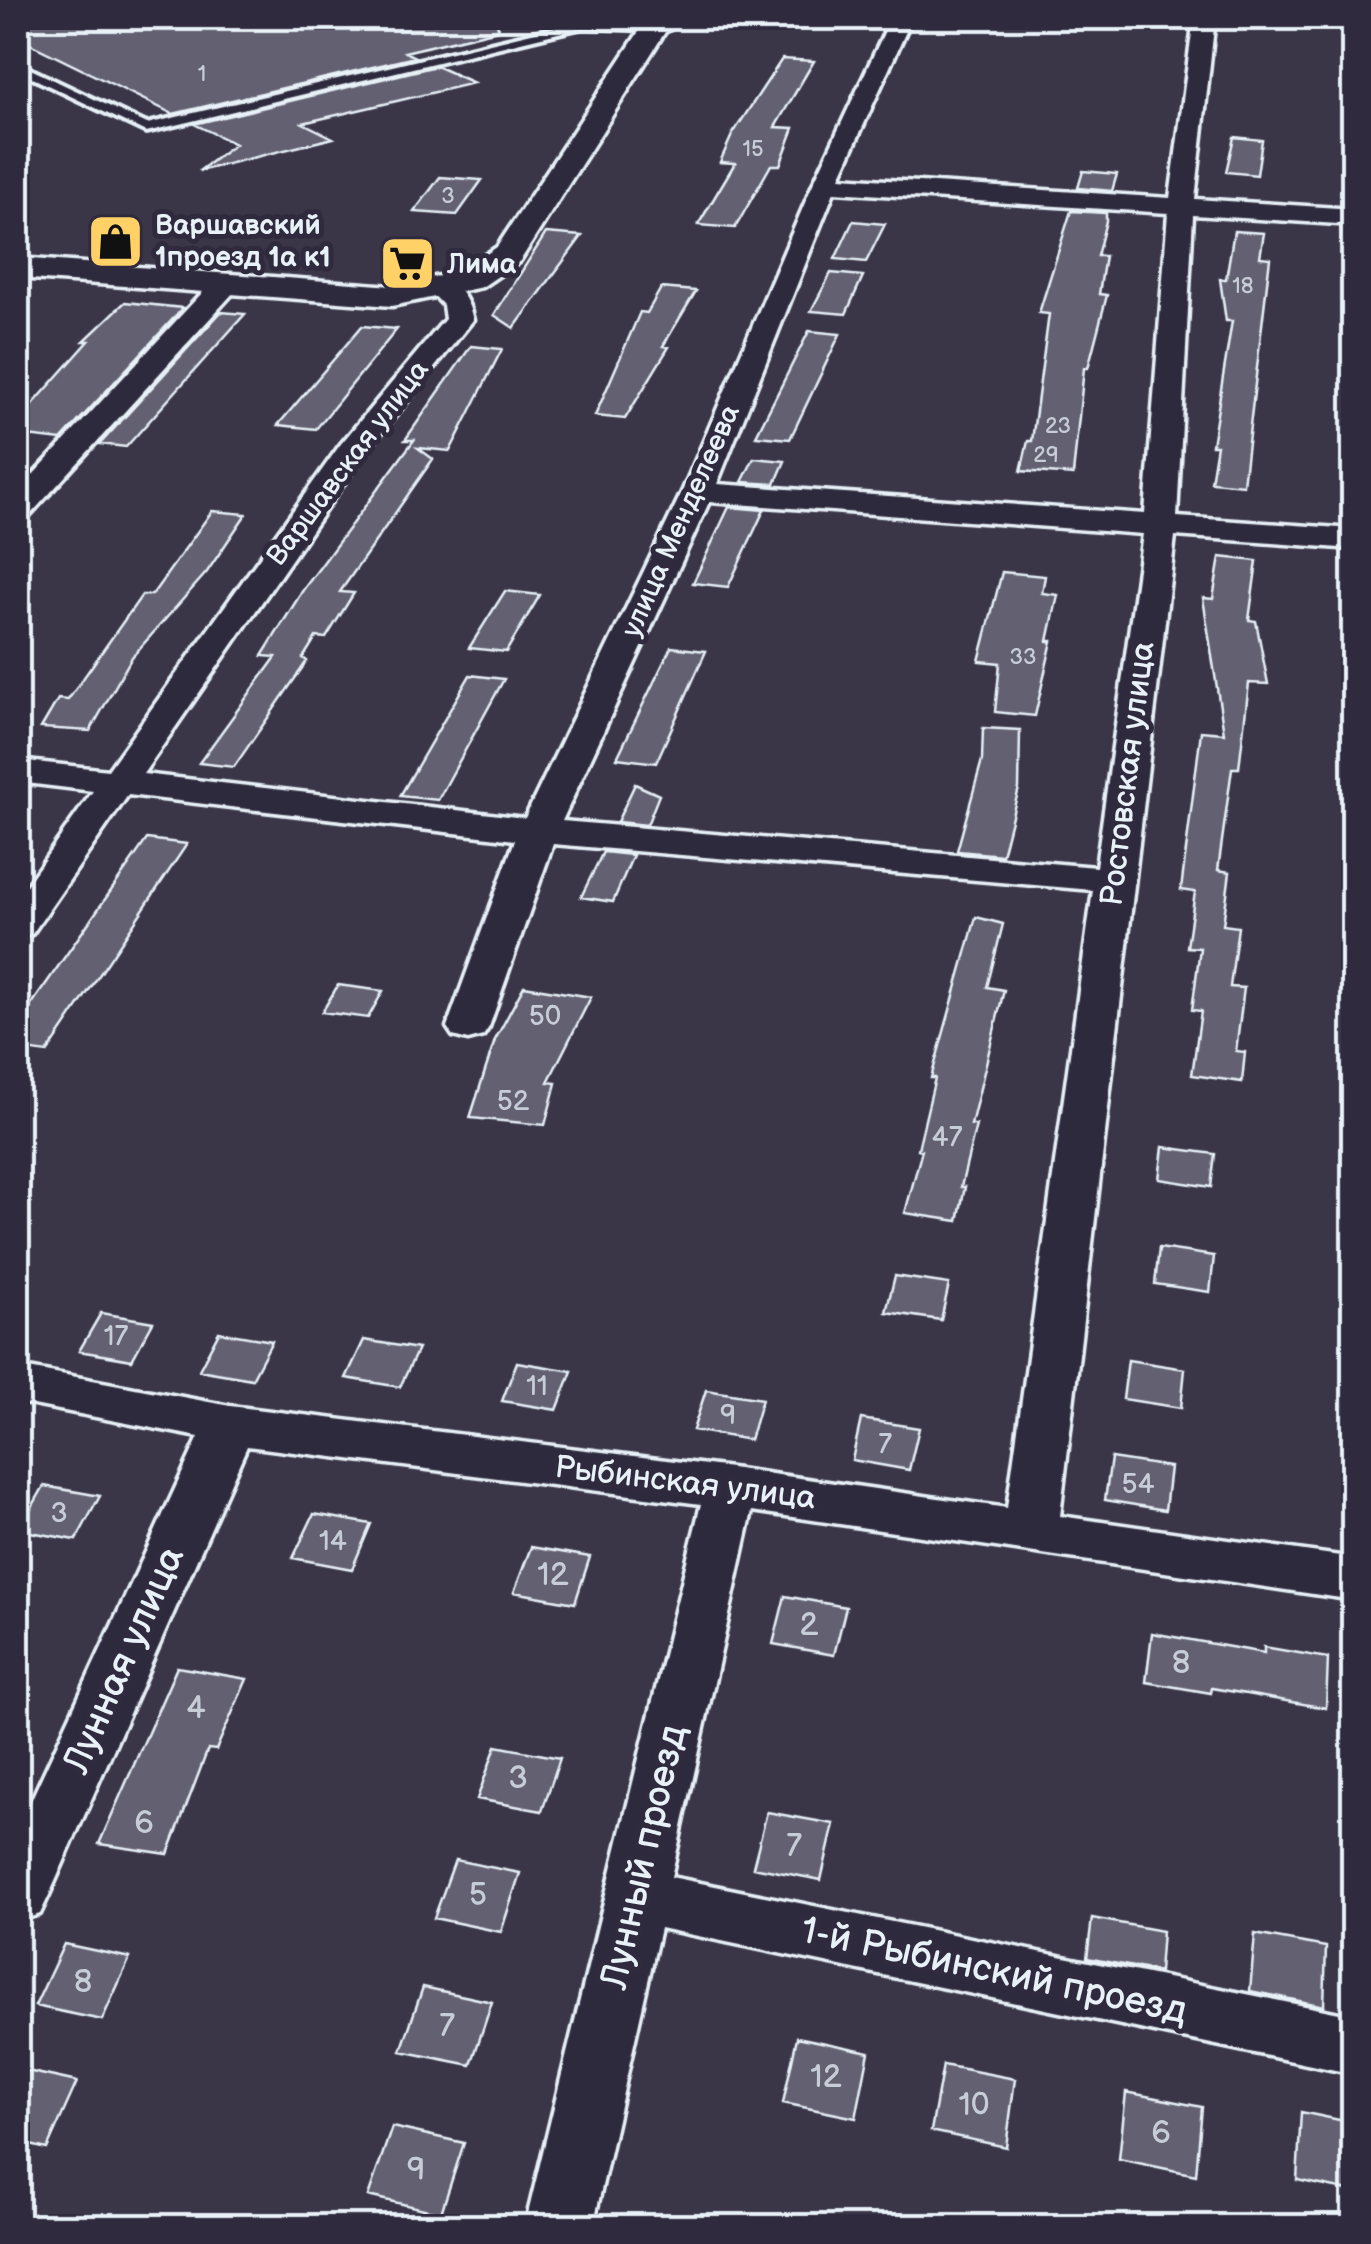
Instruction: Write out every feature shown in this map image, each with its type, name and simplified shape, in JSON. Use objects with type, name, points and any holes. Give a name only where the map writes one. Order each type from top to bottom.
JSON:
[{"type":"main road","points":[[18,268],[392,296],[470,280],[509,254],[666,22]]},
{"type":"street","name":"улица Менделеева","points":[[468,1027],[538,831],[698,492],[825,184],[902,18]]},
{"type":"street","name":"Ростовская улица","points":[[1031,1530],[1160,526],[1181,208],[1205,18]]},
{"type":"street","points":[[825,184],[1354,217]]},
{"type":"street","points":[[18,509],[226,285]]},
{"type":"street","name":"Варшавская улица","points":[[18,924],[351,451],[458,320],[456,303],[440,288]]},
{"type":"street","points":[[698,492],[1354,539]]},
{"type":"street","points":[[18,771],[538,831],[1114,880]]},
{"type":"street","name":"Рыбинская улица","points":[[18,1384],[230,1426],[732,1488],[1354,1579]]},
{"type":"street","name":"Лунная улица","points":[[18,1896],[230,1426]]},
{"type":"street","name":"Лунный проезд","points":[[559,2226],[732,1488]]},
{"type":"street","name":"1-й Рыбинский проезд","points":[[634,1896],[1354,2046]]},
{"type":"lane","points":[[18,67],[146,128],[583,24],[666,22]]},
{"type":"building","points":[[18,18],[497,18],[498,30],[405,52],[415,57],[173,114],[18,38]]},
{"type":"building","points":[[782,59],[814,61],[775,127],[794,128],[780,165],[771,165],[735,228],[698,225],[735,163],[720,162],[732,135]]},
{"type":"building","points":[[436,66],[474,83],[303,123],[333,138],[199,171],[235,144],[194,124]]},
{"type":"building","points":[[1234,137],[1262,140],[1257,175],[1226,172]]},
{"type":"building","points":[[1083,171],[1117,174],[1112,191],[1078,188]]},
{"type":"building","points":[[440,177],[482,180],[457,215],[414,212]]},
{"type":"building","points":[[1071,211],[1106,213],[1097,256],[1105,256],[1099,294],[1107,295],[1088,368],[1084,368],[1073,475],[1021,471],[1028,441],[1032,441],[1049,314],[1039,313]]},
{"type":"building","points":[[853,221],[885,224],[866,262],[835,259]]},
{"type":"building","points":[[1234,231],[1264,233],[1260,257],[1270,258],[1243,485],[1211,482],[1217,445],[1212,445],[1232,321],[1226,321],[1220,279],[1226,279]]},
{"type":"building","points":[[546,233],[582,236],[514,328],[494,315]]},
{"type":"building","points":[[831,273],[863,276],[846,314],[811,311]]},
{"type":"building","points":[[661,288],[696,291],[663,346],[669,347],[625,419],[595,416],[640,312],[647,313]]},
{"type":"building","points":[[125,302],[183,308],[61,440],[18,435],[18,421],[89,341],[84,341]]},
{"type":"building","points":[[221,312],[245,314],[126,447],[100,444]]},
{"type":"building","points":[[362,326],[397,329],[316,429],[278,425]]},
{"type":"building","points":[[809,331],[840,334],[790,439],[756,436]]},
{"type":"building","points":[[471,346],[502,349],[450,451],[418,448],[433,459],[340,592],[354,593],[326,638],[316,637],[303,658],[307,661],[234,767],[199,763],[276,657],[262,656],[303,590],[414,440],[405,440]]},
{"type":"building","points":[[754,458],[785,461],[775,484],[742,482]]},
{"type":"building","points":[[729,507],[764,510],[728,587],[693,583]]},
{"type":"building","points":[[212,511],[246,514],[207,572],[132,657],[90,731],[41,728],[58,699],[68,700],[142,595],[152,595]]},
{"type":"building","points":[[1220,557],[1257,561],[1249,620],[1256,621],[1268,684],[1249,683],[1239,768],[1232,768],[1218,870],[1230,872],[1223,925],[1238,927],[1230,987],[1244,988],[1236,1051],[1245,1052],[1242,1082],[1192,1075],[1201,1011],[1192,1010],[1200,948],[1187,947],[1195,892],[1181,890],[1201,731],[1224,733],[1203,598],[1213,599]]},
{"type":"building","points":[[1002,572],[1045,576],[1042,593],[1058,595],[1035,716],[995,712],[1000,663],[979,661]]},
{"type":"building","points":[[505,591],[540,595],[506,652],[469,648]]},
{"type":"building","points":[[671,647],[706,651],[656,763],[617,758]]},
{"type":"building","points":[[470,675],[504,679],[438,800],[400,796]]},
{"type":"building","points":[[983,728],[1020,730],[1019,788],[1002,855],[957,851],[982,760]]},
{"type":"building","points":[[635,784],[659,795],[647,825],[617,822]]},
{"type":"building","points":[[147,839],[187,844],[47,1053],[18,1049],[18,1024]]},
{"type":"building","points":[[603,852],[633,855],[613,902],[581,897]]},
{"type":"building","points":[[976,917],[1003,924],[987,987],[1004,990],[971,1125],[976,1125],[961,1187],[965,1187],[958,1221],[905,1213],[922,1150],[918,1149],[935,1078],[931,1078]]},
{"type":"building","points":[[338,985],[383,991],[368,1018],[322,1012]]},
{"type":"building","points":[[524,986],[591,997],[548,1082],[556,1083],[545,1125],[470,1118],[495,1040]]},
{"type":"building","points":[[1163,1147],[1215,1154],[1211,1187],[1159,1179]]},
{"type":"building","points":[[1159,1248],[1214,1256],[1210,1292],[1155,1284]]},
{"type":"building","points":[[895,1276],[949,1284],[941,1320],[886,1312]]},
{"type":"building","points":[[101,1313],[153,1322],[132,1360],[79,1351]]},
{"type":"building","points":[[219,1332],[272,1341],[252,1379],[199,1370]]},
{"type":"building","points":[[364,1340],[418,1349],[400,1387],[346,1378]]},
{"type":"building","points":[[1128,1360],[1185,1369],[1181,1408],[1123,1399]]},
{"type":"building","points":[[517,1362],[572,1371],[557,1410],[502,1401]]},
{"type":"building","points":[[706,1390],[762,1399],[750,1440],[693,1430]]},
{"type":"building","points":[[861,1419],[919,1428],[909,1470],[852,1460]]},
{"type":"building","points":[[1111,1458],[1170,1467],[1165,1510],[1105,1500]]},
{"type":"building","points":[[44,1486],[100,1496],[76,1540],[19,1530]]},
{"type":"building","points":[[314,1514],[371,1524],[352,1569],[293,1558]]},
{"type":"building","points":[[531,1547],[590,1557],[575,1603],[514,1592]]},
{"type":"building","points":[[785,1596],[846,1607],[834,1655],[773,1644]]},
{"type":"building","points":[[1152,1633],[1264,1653],[1264,1647],[1328,1658],[1326,1708],[1212,1688],[1211,1693],[1146,1682]]},
{"type":"building","points":[[177,1667],[247,1679],[216,1750],[208,1749],[168,1854],[99,1844]]},
{"type":"building","points":[[496,1746],[560,1758],[542,1811],[477,1799]]},
{"type":"building","points":[[767,1812],[834,1824],[821,1880],[753,1867]]},
{"type":"building","points":[[455,1860],[520,1873],[501,1932],[434,1918]]},
{"type":"building","points":[[1092,1918],[1162,1931],[1159,1972],[1087,1958]]},
{"type":"building","points":[[1255,1934],[1326,1947],[1324,2006],[1250,1991]]},
{"type":"building","points":[[64,1944],[130,1958],[102,2020],[35,2006]]},
{"type":"building","points":[[423,1987],[492,2002],[471,2065],[401,2051]]},
{"type":"building","points":[[797,2037],[869,2052],[856,2118],[783,2103]]},
{"type":"building","points":[[943,2065],[1015,2079],[1006,2147],[931,2131]]},
{"type":"building","points":[[18,2069],[77,2082],[47,2149],[18,2142]]},
{"type":"building","points":[[1126,2092],[1202,2107],[1196,2175],[1119,2159]]},
{"type":"building","points":[[1301,2112],[1354,2123],[1354,2192],[1297,2180]]},
{"type":"building","points":[[392,2127],[464,2143],[441,2213],[368,2196]]},
{"type":"place","name":"Варшавский 1проезд 1а к1","points":[[116,241]]},
{"type":"place","name":"Лима","points":[[408,264]]}]
